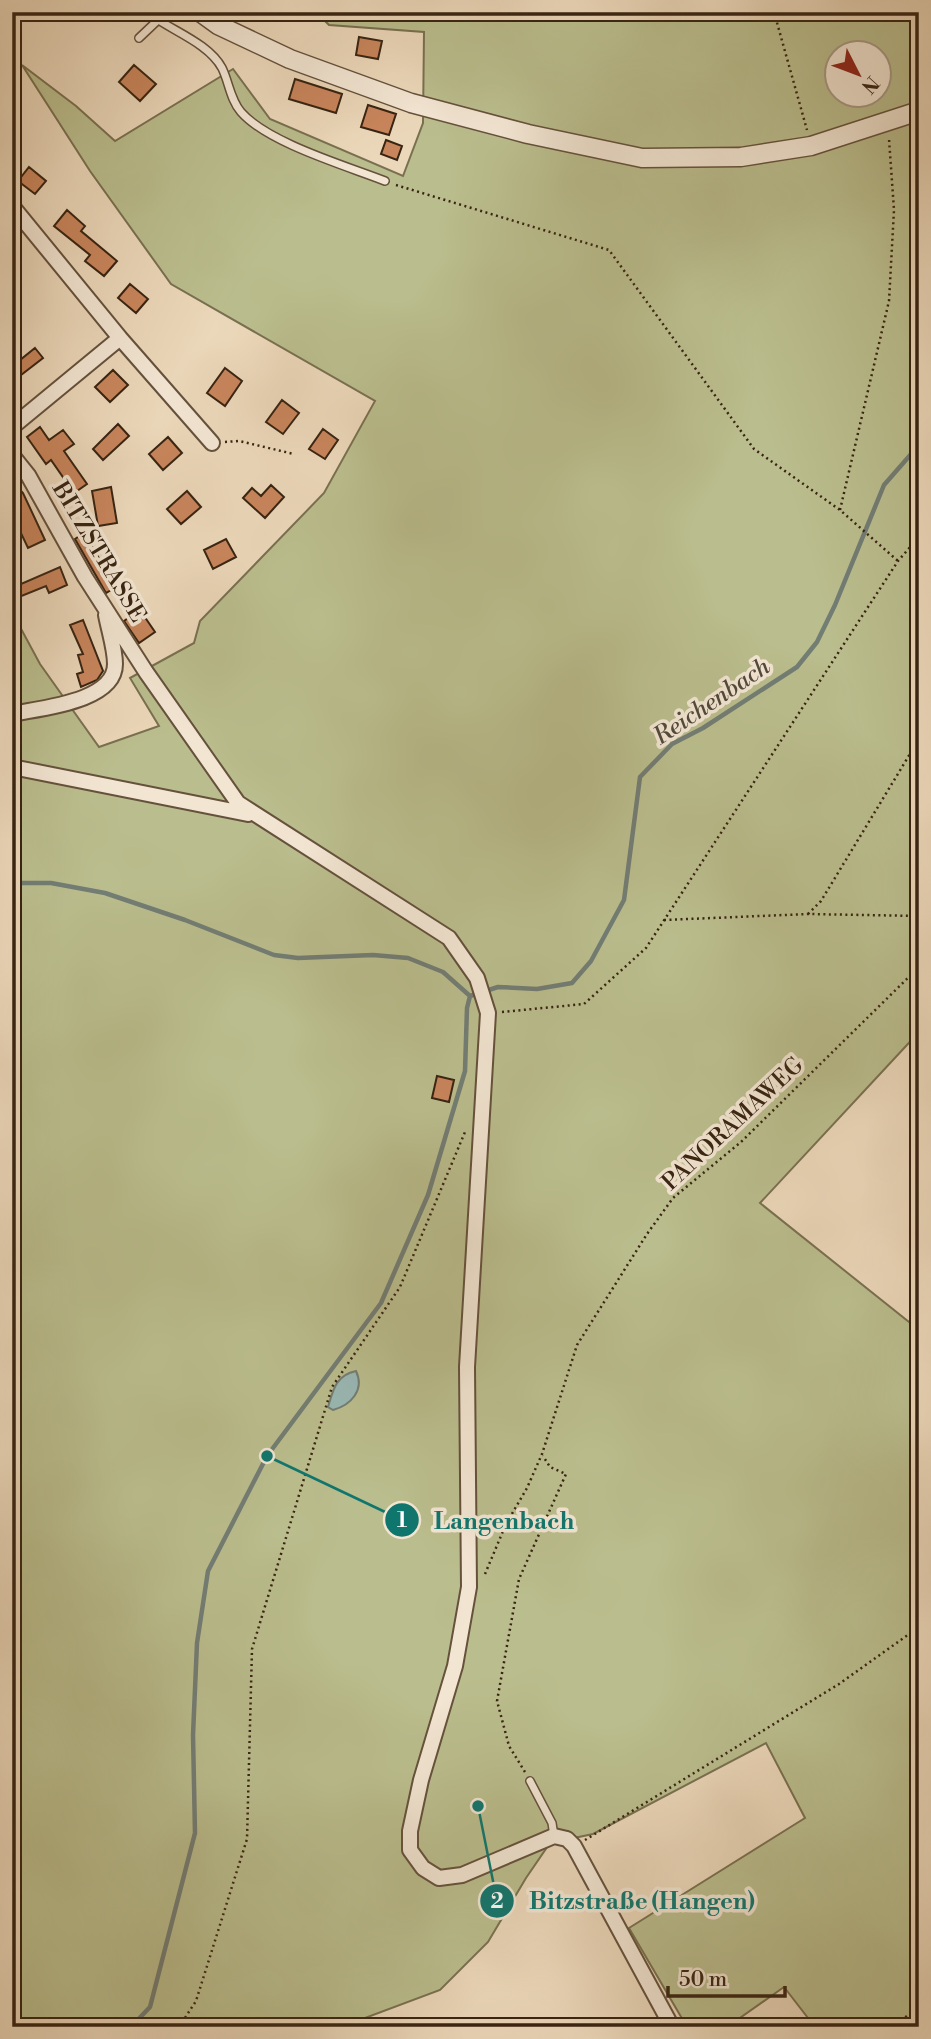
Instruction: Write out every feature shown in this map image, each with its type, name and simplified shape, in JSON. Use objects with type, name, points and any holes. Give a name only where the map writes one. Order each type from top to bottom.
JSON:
[{"type":"street","points":[[200,12],[218,25],[290,59],[411,103],[528,134],[642,158],[741,157],[811,146],[919,111]]},
{"type":"street","points":[[12,206],[120,338],[212,443]]},
{"type":"street","points":[[12,427],[120,338]]},
{"type":"street","name":"BITZSTRASSE","points":[[12,455],[28,475],[104,607],[146,672],[238,803],[258,816]]},
{"type":"street","points":[[12,714],[91,696],[110,681],[116,666],[104,607]]},
{"type":"street","points":[[12,767],[258,816],[449,938],[477,978],[488,1011],[467,1367],[469,1587],[455,1666],[421,1780],[410,1831],[410,1850],[423,1868],[439,1878],[462,1875],[554,1836],[567,1839],[574,1846],[672,2027]]},
{"type":"lane","points":[[152,12],[158,20],[209,53],[222,67],[229,91],[241,112],[265,130],[300,148],[385,181]]},
{"type":"lane","points":[[139,38],[158,20]]},
{"type":"lane","points":[[530,1781],[552,1822],[554,1836]]},
{"type":"path","points":[[774,12],[811,146]]},
{"type":"path","points":[[840,510],[889,301],[894,210],[887,122]]},
{"type":"path","points":[[385,181],[609,250],[754,449],[840,510],[898,561]]},
{"type":"path","points":[[212,443],[239,441],[294,454]]},
{"type":"path","points":[[488,1011],[584,1004],[646,948],[898,561],[919,537]]},
{"type":"path","points":[[808,914],[821,901],[919,739]]},
{"type":"path","points":[[664,920],[808,914],[919,916]]},
{"type":"path","name":"PANORAMAWEG","points":[[469,1587],[483,1578],[506,1524],[527,1488],[542,1454],[577,1345],[673,1198],[741,1142],[919,967]]},
{"type":"path","points":[[179,2027],[196,2001],[247,1839],[252,1649],[332,1387],[400,1287],[466,1130]]},
{"type":"path","points":[[530,1781],[509,1746],[497,1701],[519,1579],[566,1474],[550,1467],[542,1454]]},
{"type":"path","points":[[574,1846],[839,1684],[919,1627]]},
{"type":"path","points":[[892,2027],[919,2007]]},
{"type":"green space","points":[[316,12],[919,12],[919,1032],[760,1203],[919,1330],[919,2027],[815,2027],[784,1987],[727,2027],[687,2027],[629,1928],[805,1818],[766,1743],[593,1834],[550,1843],[488,1942],[440,1990],[341,2027],[12,2027],[12,612],[40,664],[99,747],[159,726],[130,678],[194,643],[200,621],[324,493],[375,401],[171,284],[90,171],[22,65],[76,106],[115,141],[233,69],[270,119],[403,176],[423,123],[424,32],[329,25]]},
{"type":"water","points":[[356,1371],[359,1384],[355,1396],[340,1408],[333,1410],[328,1407],[340,1380]]},
{"type":"building","points":[[359,37],[382,41],[378,59],[356,55]]},
{"type":"building","points":[[134,65],[156,84],[140,101],[119,82]]},
{"type":"building","points":[[295,79],[342,94],[336,113],[289,99]]},
{"type":"building","points":[[368,105],[396,114],[389,135],[361,127]]},
{"type":"building","points":[[386,140],[402,146],[397,160],[381,154]]},
{"type":"building","points":[[29,167],[46,181],[35,194],[18,181]]},
{"type":"building","points":[[67,210],[85,226],[81,231],[117,261],[104,276],[85,261],[90,255],[54,226]]},
{"type":"building","points":[[130,284],[148,299],[136,313],[118,298]]},
{"type":"building","points":[[35,348],[43,358],[12,382],[12,350],[20,360]]},
{"type":"building","points":[[225,368],[242,381],[225,406],[207,393]]},
{"type":"building","points":[[113,370],[128,385],[110,402],[95,387]]},
{"type":"building","points":[[282,400],[299,413],[283,434],[266,422]]},
{"type":"building","points":[[118,424],[129,436],[103,460],[93,449]]},
{"type":"building","points":[[40,427],[49,440],[63,430],[74,444],[64,451],[87,484],[74,493],[51,460],[46,464],[27,437]]},
{"type":"building","points":[[323,429],[338,440],[325,459],[309,449]]},
{"type":"building","points":[[168,437],[182,453],[163,470],[149,454]]},
{"type":"building","points":[[12,481],[23,493],[45,540],[28,548],[19,529],[12,533]]},
{"type":"building","points":[[271,485],[284,497],[265,518],[243,498],[252,488],[261,496]]},
{"type":"building","points":[[111,487],[117,523],[98,526],[92,491]]},
{"type":"building","points":[[187,491],[201,507],[181,524],[167,509]]},
{"type":"building","points":[[84,533],[116,587],[106,593],[75,539]]},
{"type":"building","points":[[226,539],[236,557],[213,569],[204,550]]},
{"type":"building","points":[[60,567],[67,585],[49,593],[46,586],[19,597],[14,587]]},
{"type":"building","points":[[140,610],[155,632],[139,643],[124,621]]},
{"type":"building","points":[[83,620],[103,671],[97,680],[81,687],[77,674],[83,672],[78,655],[83,654],[70,625]]},
{"type":"building","points":[[437,1076],[454,1080],[449,1102],[432,1098]]},
{"type":"waterway","name":"Reichenbach","points":[[470,996],[498,987],[537,989],[572,983],[591,961],[624,900],[640,777],[672,744],[703,728],[797,667],[817,642],[835,605],[884,485],[919,445]]},
{"type":"waterway","points":[[12,883],[51,883],[105,893],[185,920],[274,955],[298,958],[373,955],[408,958],[443,972],[470,996]]},
{"type":"waterway","points":[[131,2027],[150,2007],[195,1833],[193,1735],[197,1643],[208,1571],[267,1456],[381,1303],[428,1195],[465,1071],[467,1008],[470,996]]},
{"type":"place","name":"Langenbach","points":[[267,1456]]},
{"type":"place","name":"Bitzstraße (Hangen)","points":[[478,1806]]}]
